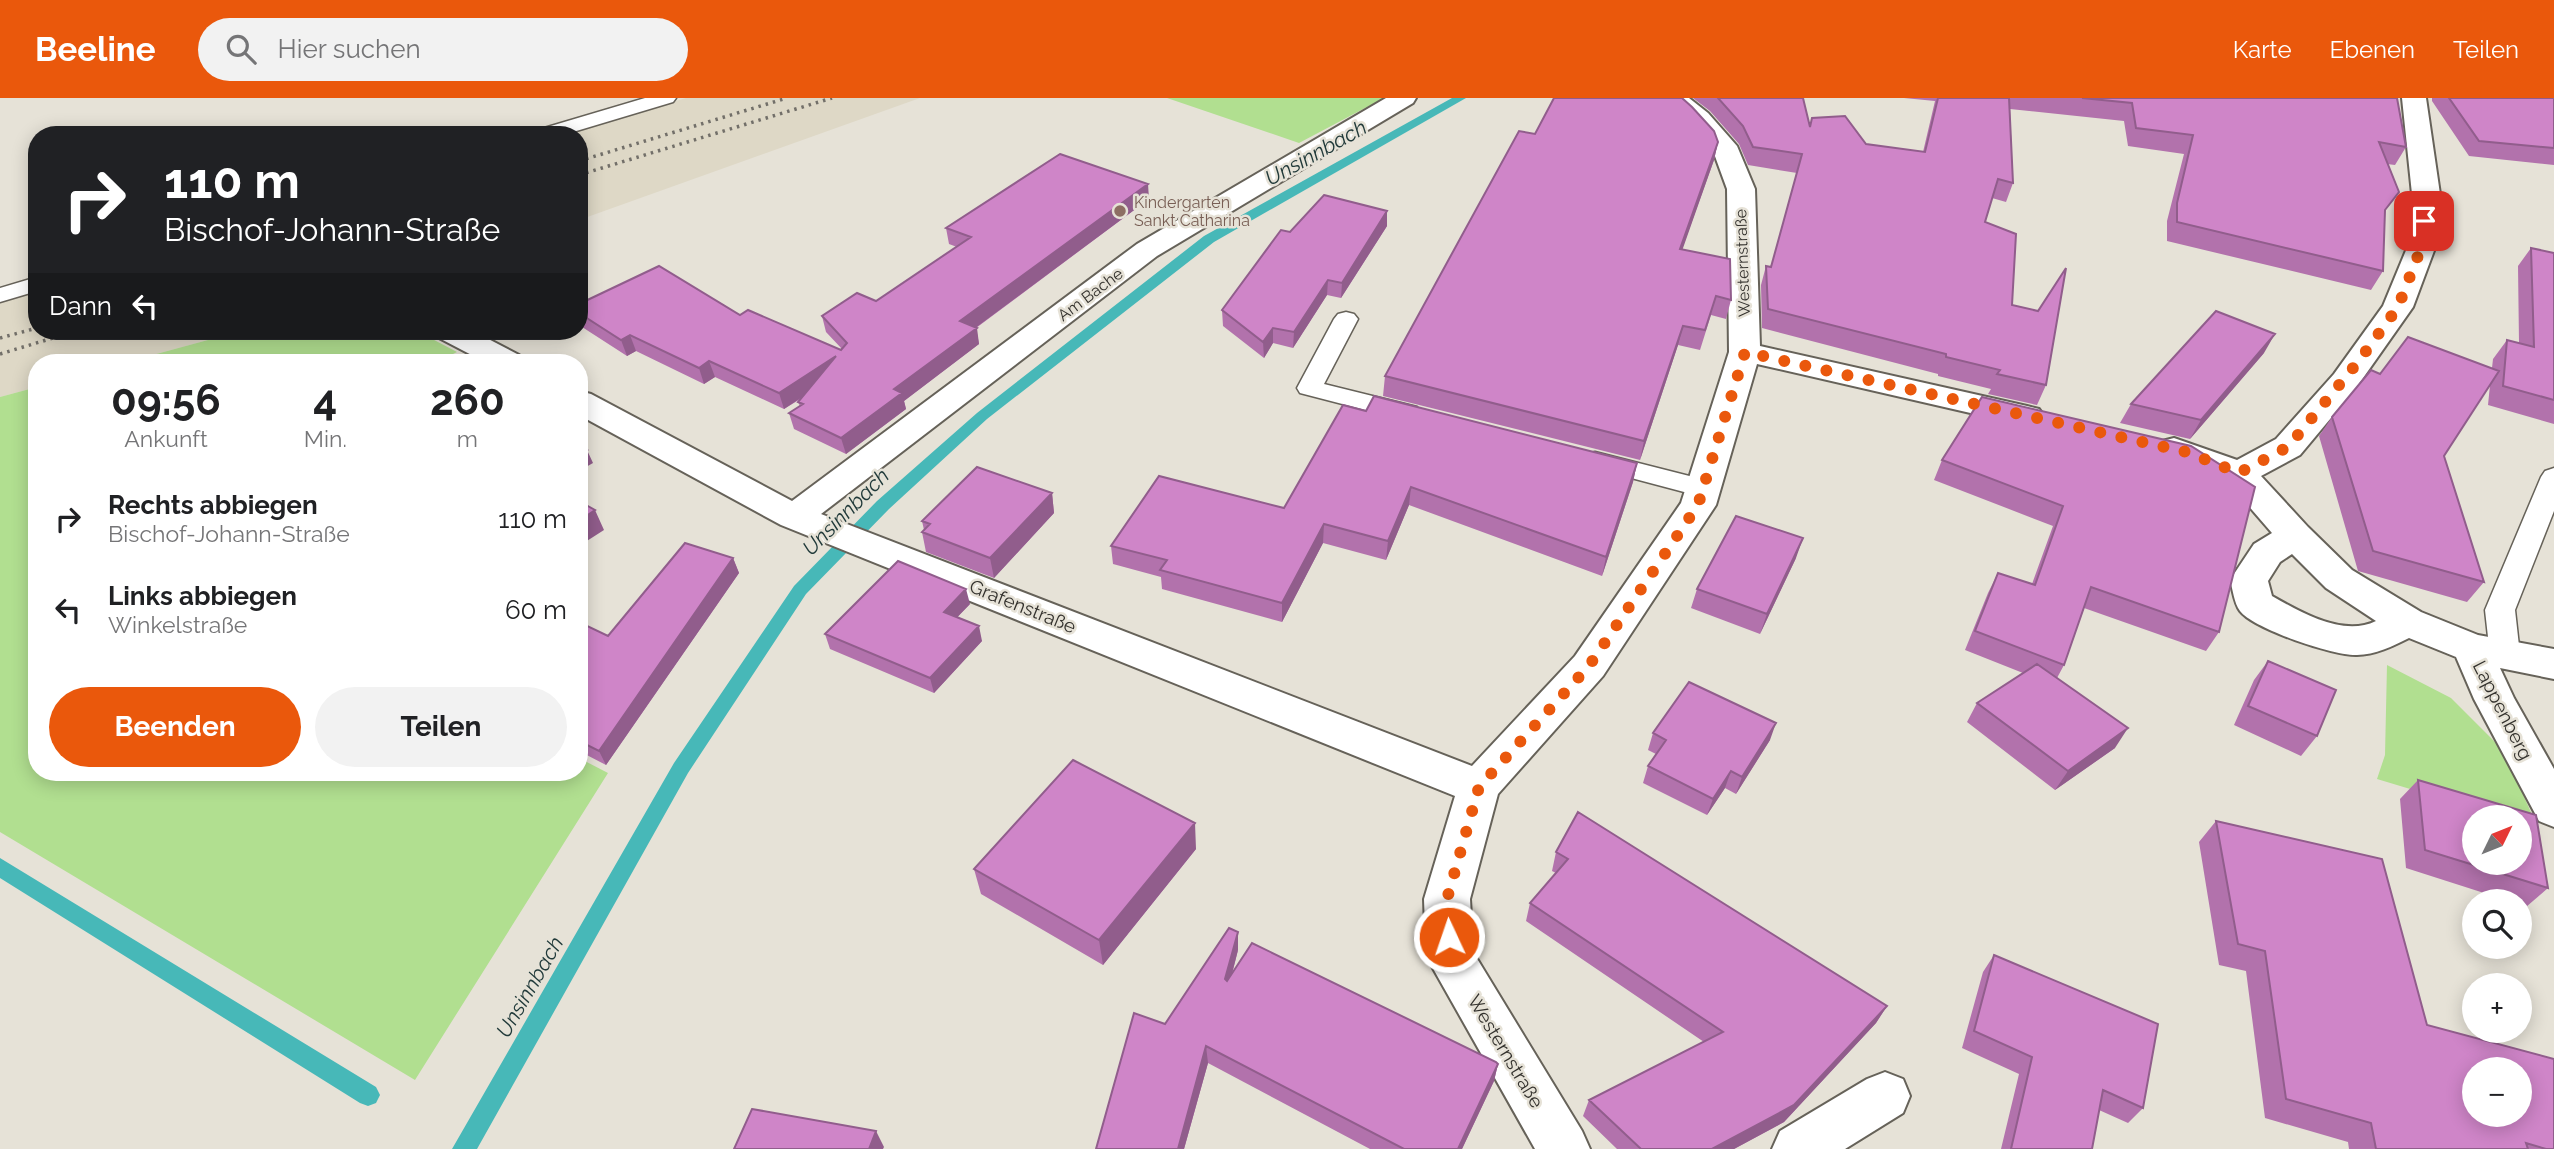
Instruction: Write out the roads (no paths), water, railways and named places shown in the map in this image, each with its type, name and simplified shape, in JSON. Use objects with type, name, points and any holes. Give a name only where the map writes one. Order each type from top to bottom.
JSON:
[{"type":"street","name":"Am Bache","points":[[794,517],[1147,250],[1404,98]]},
{"type":"street","name":"Westernstraße","points":[[1564,1149],[1450,956],[1447,899],[1479,787],[1589,666],[1698,505],[1745,352],[1741,189],[1724,146],[1699,118],[1674,98]]},
{"type":"street","points":[[2239,473],[2288,447],[2344,381],[2398,307],[2421,248],[2426,194],[2414,98]]},
{"type":"street","points":[[467,340],[493,354]]},
{"type":"street","points":[[1745,352],[2053,422]]},
{"type":"street","name":"Grafenstraße","points":[[588,406],[794,517],[1479,787]]},
{"type":"street","points":[[2147,443],[2187,452],[2239,473],[2295,536],[2339,579],[2407,622],[2488,652],[2554,664]]},
{"type":"street","points":[[2295,536],[2267,553],[2249,580],[2255,604],[2281,619],[2316,632],[2365,641],[2407,622]]},
{"type":"street","name":"Lappenberg","points":[[2488,652],[2494,699],[2554,809]]},
{"type":"street","points":[[1798,1149],[1885,1096]]},
{"type":"lane","points":[[571,126],[666,98]]},
{"type":"lane","points":[[0,295],[28,287]]},
{"type":"lane","points":[[1346,319],[1309,388],[1427,418]]},
{"type":"lane","points":[[1572,455],[1703,488]]},
{"type":"lane","points":[[2488,652],[2500,610],[2554,477]]},
{"type":"waterway","name":"Unsinnbach","points":[[464,1149],[681,768],[800,590],[883,505],[982,416],[1209,239],[1460,98]]},
{"type":"waterway","points":[[0,867],[368,1095]]},
{"type":"railway","points":[[588,158],[787,98]]},
{"type":"railway","points":[[588,172],[832,98]]},
{"type":"railway","points":[[0,338],[28,330]]},
{"type":"railway","points":[[0,354],[46,340]]},
{"type":"place","name":"Kindergarten Sankt Catharina","points":[[1120,211]]}]
